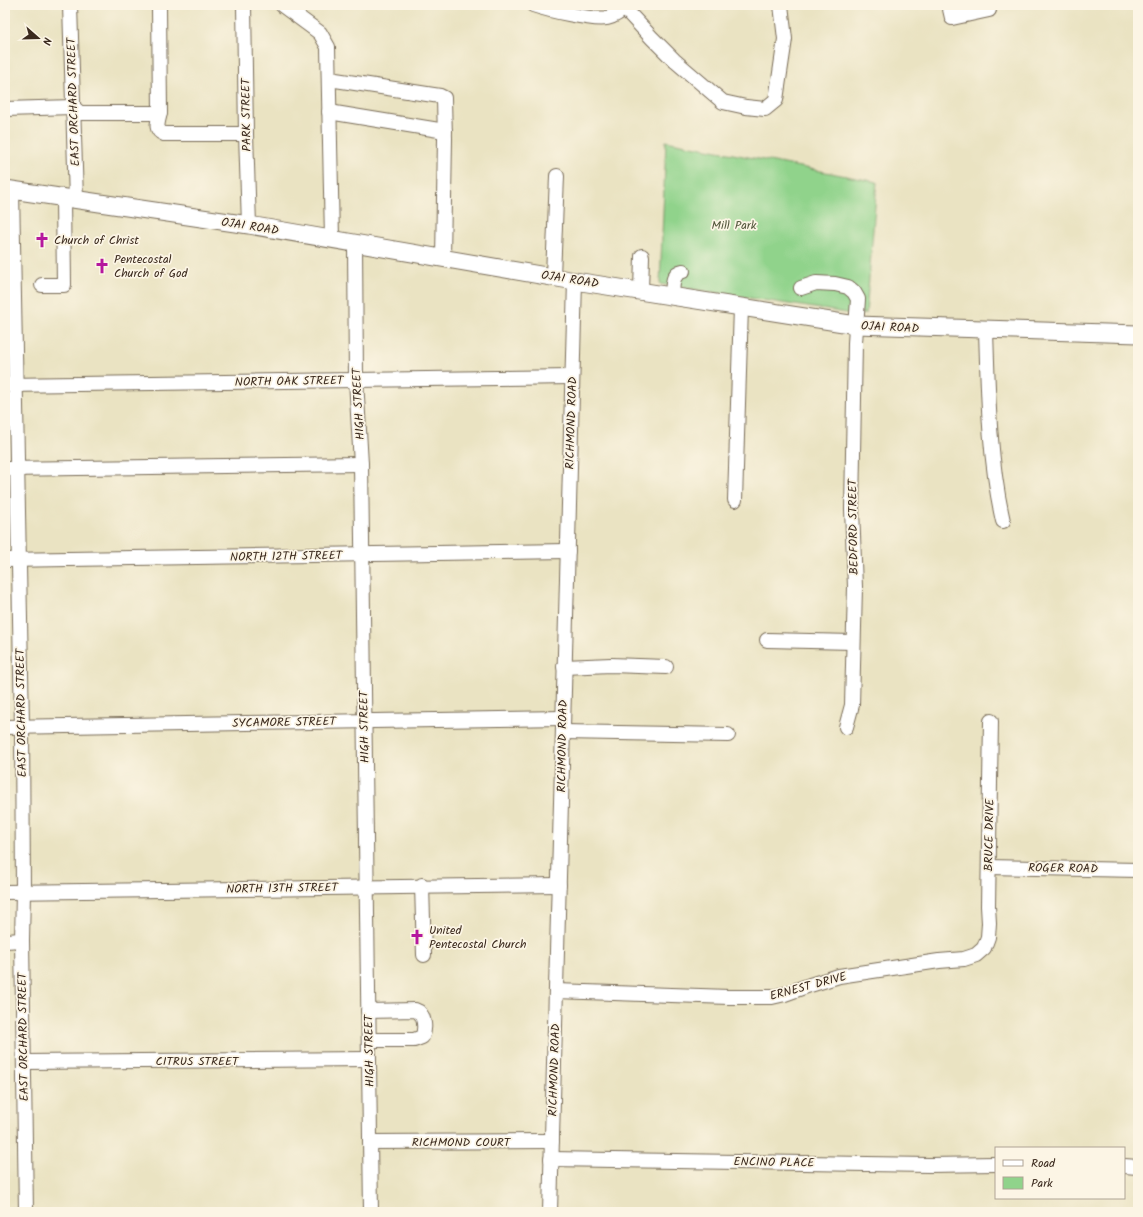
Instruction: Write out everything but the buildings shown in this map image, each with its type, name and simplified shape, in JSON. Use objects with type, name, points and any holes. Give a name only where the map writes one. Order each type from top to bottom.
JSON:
[{"type":"main road","name":"OJAI ROAD","points":[[9,190],[249,225],[553,276],[575,281],[856,325],[1138,334]]},
{"type":"street","name":"EAST ORCHARD STREET","points":[[42,285],[64,285],[73,108],[70,5]]},
{"type":"street","points":[[158,5],[160,113],[156,127],[160,133],[246,134]]},
{"type":"street","name":"PARK STREET","points":[[244,5],[249,225]]},
{"type":"street","points":[[282,5],[320,33],[328,47],[332,239]]},
{"type":"street","points":[[533,5],[548,10],[605,18],[617,14],[627,7],[652,38],[674,60],[723,102],[746,107],[765,108],[776,100],[785,38],[782,11]]},
{"type":"street","points":[[949,5],[952,18],[989,10],[988,5]]},
{"type":"street","points":[[329,79],[440,96],[444,98],[445,131],[443,258]]},
{"type":"street","points":[[5,109],[73,108],[80,113],[160,113]]},
{"type":"street","points":[[329,112],[445,131]]},
{"type":"street","points":[[553,276],[557,176]]},
{"type":"street","name":"EAST ORCHARD STREET","points":[[9,190],[11,469],[19,560],[22,726],[22,940],[26,1212]]},
{"type":"street","name":"HIGH STREET","points":[[355,243],[356,380],[361,464],[361,555],[371,1212]]},
{"type":"street","points":[[642,256],[642,291]]},
{"type":"street","points":[[672,296],[674,277],[676,273],[683,271]]},
{"type":"street","name":"RICHMOND ROAD","points":[[550,1212],[575,281]]},
{"type":"street","name":"BEDFORD STREET","points":[[801,288],[816,283],[826,283],[848,287],[854,292],[858,299],[856,325],[852,509],[855,587],[852,705],[846,727]]},
{"type":"street","points":[[735,500],[741,307]]},
{"type":"street","points":[[986,330],[988,406],[998,497],[1004,521]]},
{"type":"street","name":"NORTH OAK STREET","points":[[10,385],[572,377]]},
{"type":"street","points":[[11,469],[361,464]]},
{"type":"street","name":"NORTH 12TH STREET","points":[[5,560],[568,552]]},
{"type":"street","points":[[768,640],[853,642]]},
{"type":"street","points":[[564,666],[666,666]]},
{"type":"street","name":"SYCAMORE STREET","points":[[5,727],[364,721],[563,725],[728,735]]},
{"type":"street","name":"BRUCE DRIVE","points":[[984,948],[988,937],[989,923],[991,721]]},
{"type":"street","name":"ROGER ROAD","points":[[989,867],[1138,870]]},
{"type":"street","points":[[422,885],[424,955]]},
{"type":"street","name":"NORTH 13TH STREET","points":[[5,892],[422,885],[559,885]]},
{"type":"street","points":[[5,940],[22,940]]},
{"type":"street","name":"ERNEST DRIVE","points":[[556,991],[721,997],[772,997],[839,976],[939,961],[964,959],[976,955],[984,948]]},
{"type":"street","points":[[368,1011],[420,1011],[423,1015],[424,1034],[422,1037],[414,1040],[369,1040]]},
{"type":"street","name":"CITRUS STREET","points":[[24,1062],[369,1059]]},
{"type":"street","name":"RICHMOND COURT","points":[[370,1142],[552,1141]]},
{"type":"street","name":"ENCINO PLACE","points":[[551,1158],[898,1164],[995,1164]]},
{"type":"street","points":[[1125,1166],[1138,1167]]},
{"type":"green space","name":"Mill Park","points":[[666,141],[877,182],[866,314],[853,314],[660,284]]},
{"type":"place","name":"Church of Christ","points":[[42,240]]},
{"type":"place","name":"Pentecostal Church of God","points":[[102,266]]},
{"type":"place","name":"United Pentecostal Church","points":[[417,937]]}]
